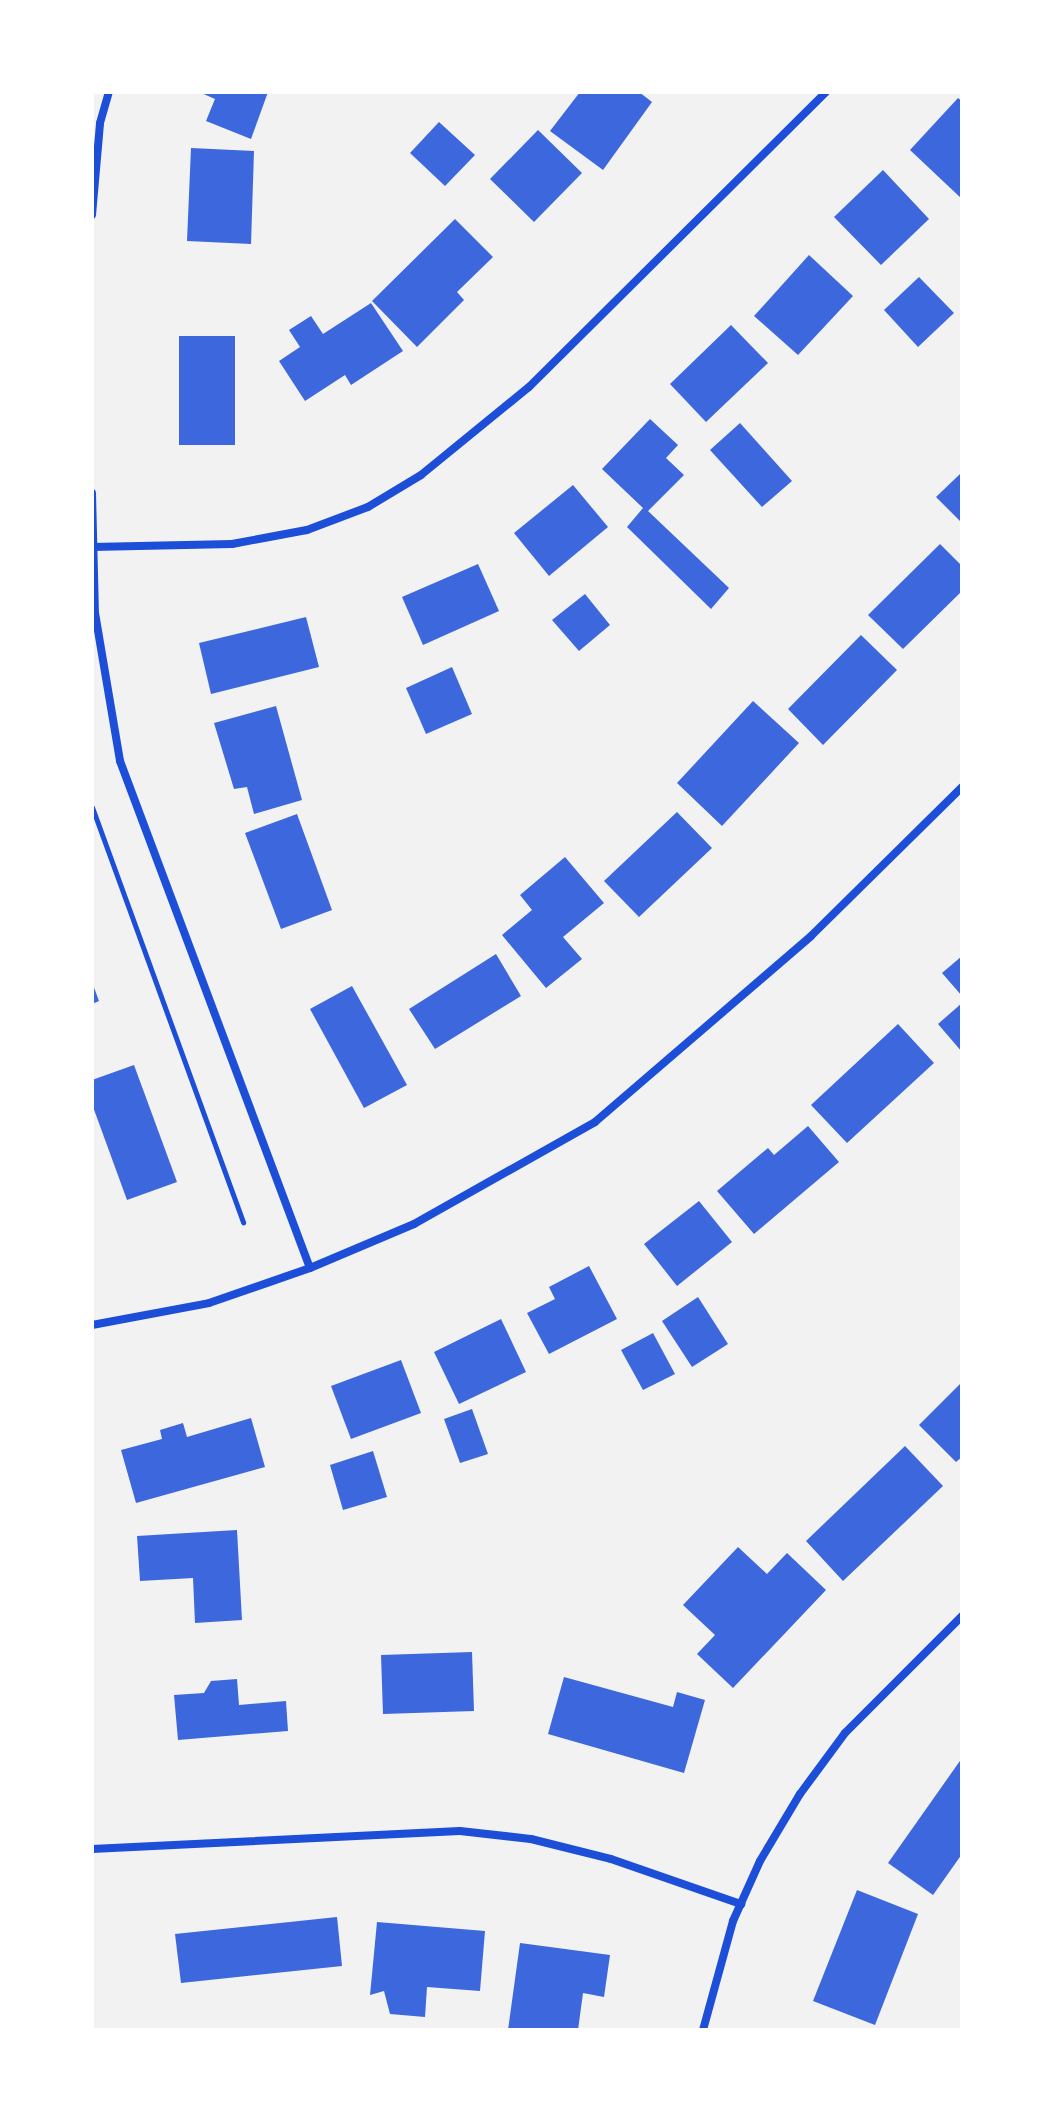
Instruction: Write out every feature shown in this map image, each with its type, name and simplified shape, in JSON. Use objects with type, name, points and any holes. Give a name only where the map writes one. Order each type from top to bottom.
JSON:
[{"type":"street","points":[[92,215],[100,123],[109,92]]},
{"type":"street","points":[[92,547],[232,544],[307,530],[368,507],[421,475],[529,387],[826,92]]},
{"type":"street","points":[[92,493],[92,547],[104,686],[135,812],[310,1268]]},
{"type":"street","points":[[92,1325],[209,1303],[310,1268],[414,1224],[595,1122],[811,936],[962,787]]},
{"type":"street","points":[[703,2030],[741,1904],[800,1794],[845,1733],[962,1616]]},
{"type":"street","points":[[92,1849],[460,1831],[531,1839],[611,1859],[741,1904]]},
{"type":"path","points":[[92,807],[243,1222]]},
{"type":"building","points":[[199,92],[268,92],[251,139],[206,121],[215,99]]},
{"type":"building","points":[[580,92],[639,92],[652,102],[603,170],[550,131]]},
{"type":"building","points":[[958,98],[962,101],[962,199],[910,150]]},
{"type":"building","points":[[439,122],[475,155],[445,186],[410,153]]},
{"type":"building","points":[[538,130],[582,173],[534,222],[490,179]]},
{"type":"building","points":[[191,148],[254,151],[251,244],[187,241]]},
{"type":"building","points":[[883,170],[929,219],[881,265],[834,217]]},
{"type":"building","points":[[455,219],[493,257],[457,292],[464,300],[417,347],[372,301]]},
{"type":"building","points":[[809,255],[853,296],[798,355],[754,316]]},
{"type":"building","points":[[919,277],[954,313],[918,347],[884,310]]},
{"type":"building","points":[[371,303],[403,351],[351,385],[345,375],[305,401],[279,361],[300,347],[289,330],[311,316],[323,334]]},
{"type":"building","points":[[731,325],[768,363],[706,422],[670,384]]},
{"type":"building","points":[[179,336],[235,336],[235,445],[179,445]]},
{"type":"building","points":[[650,419],[678,445],[666,458],[684,475],[648,511],[729,588],[711,609],[627,527],[643,508],[602,469]]},
{"type":"building","points":[[740,423],[792,481],[762,507],[710,450]]},
{"type":"building","points":[[960,474],[962,476],[962,523],[936,497]]},
{"type":"building","points":[[573,485],[608,527],[549,576],[514,533]]},
{"type":"building","points":[[940,544],[962,566],[962,591],[903,649],[868,615]]},
{"type":"building","points":[[478,564],[499,611],[423,645],[402,597]]},
{"type":"building","points":[[585,594],[610,625],[579,651],[552,620]]},
{"type":"building","points":[[306,617],[319,667],[211,694],[199,643]]},
{"type":"building","points":[[861,635],[897,670],[823,745],[788,709]]},
{"type":"building","points":[[452,667],[472,714],[426,734],[406,688]]},
{"type":"building","points":[[753,701],[799,743],[722,826],[677,783]]},
{"type":"building","points":[[276,706],[302,800],[254,814],[247,787],[234,789],[214,723]]},
{"type":"building","points":[[677,812],[712,848],[639,917],[604,881]]},
{"type":"building","points":[[297,814],[332,910],[281,929],[245,833]]},
{"type":"building","points":[[565,857],[604,903],[563,937],[582,959],[546,988],[502,935],[532,910],[520,895]]},
{"type":"building","points":[[496,954],[521,996],[435,1049],[409,1009]]},
{"type":"building","points":[[962,956],[962,996],[942,973]]},
{"type":"building","points":[[92,982],[99,1001],[92,1004]]},
{"type":"building","points":[[352,986],[407,1085],[364,1108],[310,1009]]},
{"type":"building","points":[[962,1003],[962,1052],[938,1024]]},
{"type":"building","points":[[898,1024],[934,1063],[847,1143],[811,1105]]},
{"type":"building","points":[[134,1065],[177,1182],[127,1200],[92,1104],[92,1080]]},
{"type":"building","points":[[808,1126],[839,1162],[754,1234],[717,1191],[768,1148],[774,1155]]},
{"type":"building","points":[[699,1201],[732,1242],[677,1286],[644,1244]]},
{"type":"building","points":[[589,1266],[617,1319],[549,1354],[527,1313],[555,1299],[549,1287]]},
{"type":"building","points":[[698,1297],[728,1344],[692,1367],[662,1321]]},
{"type":"building","points":[[501,1319],[526,1372],[459,1404],[434,1352]]},
{"type":"building","points":[[653,1333],[675,1374],[643,1390],[621,1350]]},
{"type":"building","points":[[401,1360],[421,1413],[351,1439],[331,1386]]},
{"type":"building","points":[[962,1382],[962,1457],[956,1462],[919,1425]]},
{"type":"building","points":[[472,1409],[488,1454],[460,1463],[444,1419]]},
{"type":"building","points":[[251,1418],[265,1467],[136,1503],[121,1450],[162,1439],[160,1430],[183,1423],[187,1437]]},
{"type":"building","points":[[905,1446],[943,1486],[843,1581],[806,1541]]},
{"type":"building","points":[[373,1451],[387,1497],[343,1510],[330,1465]]},
{"type":"building","points":[[237,1530],[242,1620],[195,1623],[193,1578],[140,1581],[137,1536]]},
{"type":"building","points":[[738,1547],[767,1574],[787,1553],[826,1590],[733,1688],[697,1654],[715,1635],[683,1605]]},
{"type":"building","points":[[472,1652],[474,1711],[383,1714],[381,1655]]},
{"type":"building","points":[[564,1677],[673,1707],[677,1692],[705,1700],[684,1773],[548,1734]]},
{"type":"building","points":[[237,1679],[239,1705],[286,1701],[288,1731],[178,1740],[174,1695],[204,1693],[211,1681]]},
{"type":"building","points":[[962,1758],[962,1854],[933,1895],[888,1863]]},
{"type":"building","points":[[857,1890],[918,1914],[875,2025],[813,2001]]},
{"type":"building","points":[[337,1917],[342,1966],[181,1983],[175,1934]]},
{"type":"building","points":[[377,1922],[485,1931],[480,1991],[427,1987],[425,2017],[390,2014],[384,1991],[370,1995]]},
{"type":"building","points":[[520,1943],[610,1955],[604,1997],[583,1993],[578,2030],[508,2030]]}]
